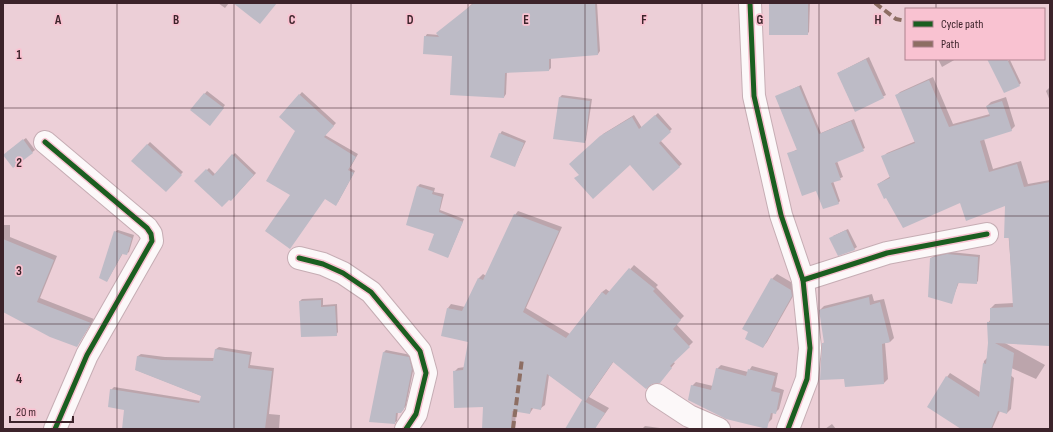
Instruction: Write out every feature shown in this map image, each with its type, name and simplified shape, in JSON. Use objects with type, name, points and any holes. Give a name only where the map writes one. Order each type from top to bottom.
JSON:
[{"type":"street","points":[[750,3],[754,96],[781,215],[803,280],[810,348],[807,379],[788,429]]},
{"type":"street","points":[[45,142],[147,228],[151,234],[152,241],[87,355],[55,429]]},
{"type":"street","points":[[803,280],[887,253],[987,234]]},
{"type":"street","points":[[299,258],[323,264],[343,273],[372,292],[420,351],[426,373],[416,414],[406,429]]},
{"type":"street","points":[[657,395],[689,416],[719,429]]},
{"type":"building","points":[[233,3],[277,3],[260,24]]},
{"type":"building","points":[[474,3],[595,3],[598,55],[549,59],[549,71],[505,73],[504,98],[450,95],[452,56],[423,54],[424,36],[439,37],[436,33]]},
{"type":"building","points":[[769,3],[808,3],[808,35],[769,35]]},
{"type":"building","points":[[866,59],[884,98],[855,112],[837,73]]},
{"type":"building","points":[[988,60],[1007,60],[1020,86],[1004,93]]},
{"type":"building","points":[[929,80],[949,127],[990,116],[986,106],[1002,101],[1012,131],[980,141],[989,172],[1017,164],[1024,187],[1050,182],[1049,346],[995,343],[1014,353],[1007,414],[998,411],[991,429],[961,429],[927,407],[946,376],[979,397],[983,363],[986,364],[988,343],[987,322],[990,322],[990,308],[1013,307],[1009,238],[1004,238],[1005,206],[966,221],[960,203],[903,228],[886,198],[884,199],[877,184],[890,178],[881,156],[915,143],[895,95]]},
{"type":"building","points":[[799,86],[819,134],[851,121],[864,151],[835,163],[841,180],[831,183],[839,204],[823,209],[816,191],[802,196],[787,153],[797,150],[775,96]]},
{"type":"building","points":[[204,93],[224,108],[210,126],[190,110]]},
{"type":"building","points":[[299,94],[334,126],[324,137],[356,157],[348,170],[354,173],[336,206],[325,199],[290,249],[265,231],[290,195],[266,181],[295,131],[279,117]]},
{"type":"building","points":[[559,97],[590,101],[585,143],[553,139]]},
{"type":"building","points":[[655,115],[671,132],[659,143],[680,167],[653,191],[630,165],[593,199],[574,178],[579,175],[569,164],[600,136],[632,117],[639,129]]},
{"type":"building","points":[[499,133],[524,143],[515,167],[490,157]]},
{"type":"building","points":[[23,139],[33,153],[13,168],[3,155]]},
{"type":"building","points":[[147,144],[182,175],[166,192],[131,161]]},
{"type":"building","points":[[232,154],[254,175],[231,201],[229,200],[222,207],[194,181],[206,169],[213,176]]},
{"type":"building","points":[[417,186],[433,191],[432,194],[442,197],[439,212],[463,222],[448,258],[428,250],[434,234],[406,225]]},
{"type":"building","points":[[514,214],[559,231],[523,312],[566,338],[602,292],[606,295],[629,268],[655,289],[653,291],[681,320],[673,329],[690,347],[670,366],[672,368],[660,383],[652,384],[646,389],[613,362],[585,402],[547,374],[541,410],[531,408],[530,414],[512,411],[511,429],[482,429],[483,407],[454,408],[453,371],[463,370],[468,342],[441,336],[447,308],[462,311],[478,278],[483,280]]},
{"type":"building","points":[[846,230],[855,250],[838,256],[829,238]]},
{"type":"building","points":[[114,231],[132,238],[127,255],[122,254],[107,282],[99,278]]},
{"type":"building","points":[[3,239],[54,260],[37,302],[91,323],[77,347],[50,337],[3,312]]},
{"type":"building","points":[[947,254],[978,257],[977,284],[958,283],[952,304],[928,297],[930,258]]},
{"type":"building","points":[[771,278],[791,290],[792,296],[763,348],[745,339],[748,332],[742,329]]},
{"type":"building","points":[[869,297],[870,305],[880,302],[890,342],[882,344],[884,384],[845,387],[844,379],[820,380],[822,343],[824,343],[819,310]]},
{"type":"building","points":[[321,300],[321,307],[335,306],[337,336],[301,337],[299,301]]},
{"type":"building","points":[[215,349],[250,355],[248,368],[272,371],[265,429],[122,429],[124,410],[108,407],[110,389],[199,403],[201,396],[135,370],[137,356],[162,360],[213,361]]},
{"type":"building","points":[[383,352],[409,357],[412,369],[404,409],[401,413],[396,413],[395,424],[369,422]]},
{"type":"building","points":[[716,368],[746,376],[748,369],[775,376],[771,391],[780,393],[776,414],[771,413],[767,429],[726,419],[688,400],[691,385],[711,390]]},
{"type":"building","points":[[582,400],[605,413],[595,429],[565,429]]},
{"type":"marked path","points":[[875,3],[896,19],[905,21]]},
{"type":"marked path","points":[[513,429],[522,359]]},
{"type":"cycle path","points":[[750,3],[754,96],[781,215],[803,280],[810,348],[807,379],[788,429]]},
{"type":"cycle path","points":[[45,142],[147,228],[151,234],[152,241],[87,355],[55,429]]},
{"type":"cycle path","points":[[803,280],[887,253],[987,234]]},
{"type":"cycle path","points":[[299,258],[323,264],[343,273],[371,292],[420,351],[426,373],[416,414],[406,429]]}]
